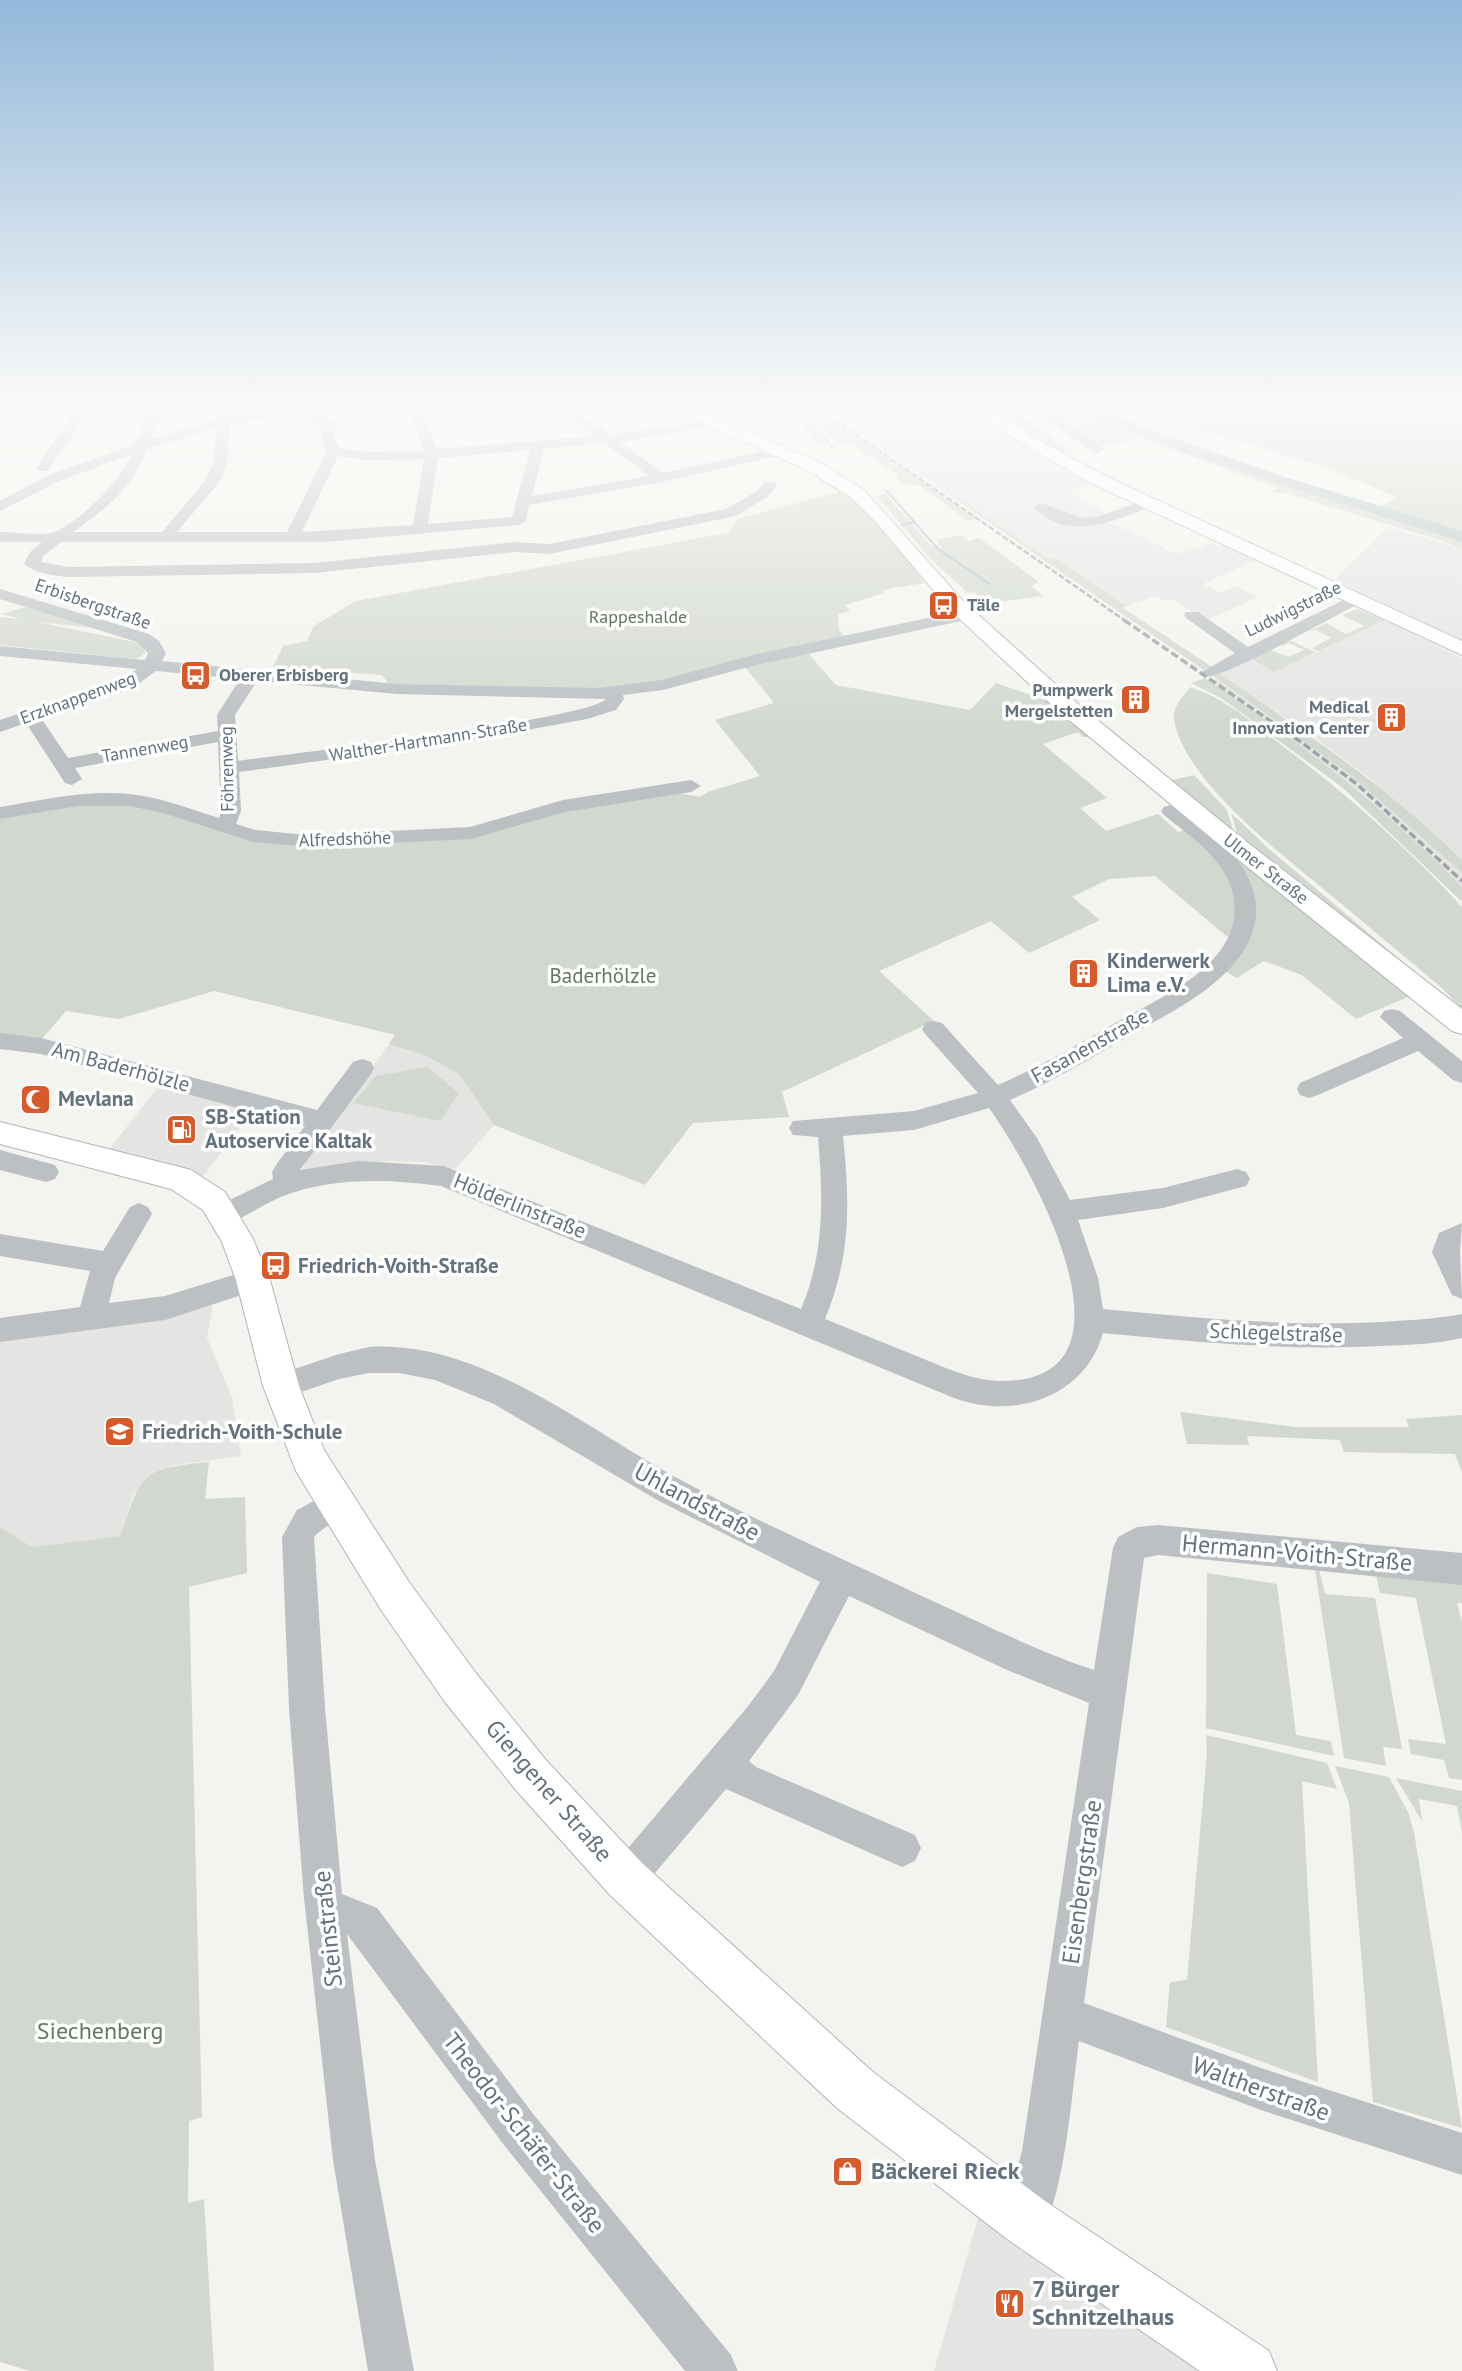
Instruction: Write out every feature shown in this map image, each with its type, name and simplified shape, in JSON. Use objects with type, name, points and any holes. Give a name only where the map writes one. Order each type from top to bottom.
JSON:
[{"type":"main road","name":"Ulmer Straße","points":[[876,512],[966,615],[1072,711],[1462,1024]]},
{"type":"main road","points":[[1166,512],[1462,649]]},
{"type":"main road","name":"Giengener Straße","points":[[0,1133],[180,1179],[209,1196],[224,1214],[253,1280],[281,1386],[309,1459],[395,1596],[460,1687],[530,1774],[626,1879],[855,2090],[1026,2220],[1249,2371]]},
{"type":"street","points":[[91,512],[36,554],[32,564],[49,570],[68,572],[314,568],[514,547],[549,550],[733,512]]},
{"type":"street","points":[[165,539],[186,512]]},
{"type":"street","points":[[292,538],[305,512]]},
{"type":"street","points":[[420,529],[423,512]]},
{"type":"street","points":[[514,547],[520,512]]},
{"type":"street","points":[[1049,512],[1065,521],[1084,524],[1121,512]]},
{"type":"street","points":[[0,537],[325,537],[519,521]]},
{"type":"street","points":[[314,568],[325,537]]},
{"type":"street","name":"Erbisbergstraße","points":[[0,594],[143,638],[153,645],[157,653],[152,666]]},
{"type":"street","name":"Ludwigstraße","points":[[1209,673],[1356,599]]},
{"type":"street","points":[[0,651],[397,689],[554,694],[614,692],[663,685],[753,660],[966,615]]},
{"type":"street","name":"Ludwigstraße","points":[[1192,615],[1247,654]]},
{"type":"street","name":"Erzknappenweg","points":[[0,726],[127,684],[152,666]]},
{"type":"street","name":"Föhrenweg","points":[[222,826],[231,815],[226,715],[251,676]]},
{"type":"street","name":"Walther-Hartmann-Straße","points":[[229,768],[463,736],[562,719],[610,706],[615,699],[614,692]]},
{"type":"street","points":[[30,716],[76,784],[78,800]]},
{"type":"street","name":"Tannenweg","points":[[64,765],[116,753],[226,735]]},
{"type":"street","name":"Alfredshöhe","points":[[0,813],[78,800],[115,799],[144,802],[253,836],[292,841],[463,834],[563,806],[691,786]]},
{"type":"street","name":"Fasanenstraße","points":[[802,1128],[886,1124],[933,1117],[994,1097],[1096,1046],[1204,979],[1233,950],[1246,915],[1237,878],[1210,843],[1171,811]]},
{"type":"street","points":[[1392,1017],[1462,1074]]},
{"type":"street","name":"Hölderlinstraße","points":[[224,1214],[254,1195],[286,1183],[362,1171],[405,1171],[444,1176],[965,1389],[999,1395],[1037,1388],[1063,1374],[1084,1345],[1090,1320],[1082,1276],[1061,1213],[1029,1147],[994,1097],[933,1030]]},
{"type":"street","points":[[1309,1089],[1421,1040]]},
{"type":"street","name":"Am Baderhölzle","points":[[0,1041],[41,1046],[323,1121]]},
{"type":"street","points":[[286,1183],[285,1172],[362,1069]]},
{"type":"street","points":[[809,1324],[824,1289],[834,1252],[837,1217],[830,1128]]},
{"type":"street","points":[[0,1160],[46,1172]]},
{"type":"street","points":[[1061,1213],[1163,1198],[1237,1179]]},
{"type":"street","points":[[91,1319],[100,1281],[139,1214]]},
{"type":"street","points":[[1462,1234],[1449,1241],[1446,1252],[1462,1287]]},
{"type":"street","points":[[0,1245],[108,1264]]},
{"type":"street","points":[[0,1330],[165,1308],[253,1280]]},
{"type":"street","name":"Schlegelstraße","points":[[1090,1320],[1229,1333],[1317,1336],[1366,1335],[1462,1326]]},
{"type":"street","name":"Uhlandstraße","points":[[281,1386],[344,1365],[382,1359],[415,1363],[464,1377],[507,1396],[669,1490],[842,1576],[1057,1675],[1109,1692]]},
{"type":"street","name":"Steinstraße","points":[[337,1504],[302,1524],[298,1537],[307,1708],[326,1916],[354,2160],[391,2371]]},
{"type":"street","name":"Hermann-Voith-Straße","points":[[1133,1544],[1158,1540],[1462,1569]]},
{"type":"street","name":"Eisenbergstraße","points":[[1026,2220],[1043,2151],[1126,1558],[1133,1544]]},
{"type":"street","points":[[626,1879],[725,1764],[786,1683],[842,1576]]},
{"type":"street","points":[[725,1764],[743,1780],[902,1849]]},
{"type":"street","name":"Theodor-Schäfer-Straße","points":[[326,1916],[341,1912],[352,1914],[363,1922],[519,2130],[715,2371]]},
{"type":"street","name":"Waltherstraße","points":[[1063,2015],[1300,2104],[1462,2154]]},
{"type":"shaded area","points":[[978,512],[1103,512],[1114,518],[1107,521],[1177,554],[1211,543],[1220,547],[1226,544],[1258,559],[1203,584],[1220,593],[1236,586],[1258,597],[1205,621],[1173,599],[1165,601],[1157,596],[1126,606],[1056,558],[1049,559]]},
{"type":"shaded area","points":[[1367,512],[1398,512],[1462,531],[1462,542]]},
{"type":"shaded area","points":[[1389,527],[1462,549],[1462,644],[1330,585]]},
{"type":"shaded area","points":[[1385,620],[1462,658],[1462,860],[1365,775],[1313,736],[1218,673],[1250,658],[1274,671]]},
{"type":"shaded area","points":[[1217,679],[1353,777],[1462,873],[1462,887],[1404,830],[1352,786],[1210,681]]},
{"type":"shaded area","points":[[389,1044],[426,1056],[459,1074],[494,1125],[455,1169],[422,1162],[387,1161],[302,1170],[309,1156]]},
{"type":"shaded area","name":"SB-Station Autoservice Kaltak","points":[[161,1083],[255,1108],[201,1179],[108,1151]]},
{"type":"shaded area","name":"Friedrich-Voith-Schule","points":[[213,1305],[207,1338],[232,1398],[241,1456],[170,1466],[133,1495],[120,1536],[32,1547],[0,1527],[0,1341],[188,1312]]},
{"type":"shaded area","points":[[980,2211],[1202,2371],[934,2371]]},
{"type":"green space","name":"Rappeshalde","points":[[764,512],[864,512],[902,553],[924,583],[882,590],[884,593],[845,605],[850,611],[838,614],[839,630],[845,637],[672,680],[600,689],[389,684],[382,675],[273,667],[283,646],[307,641],[314,626],[356,601],[727,533],[740,518]]},
{"type":"green space","points":[[890,512],[901,512],[931,546],[943,550],[936,540],[962,535],[969,541],[979,538],[1039,582],[1031,586],[1043,596],[973,605],[971,601],[981,599],[975,592],[967,593],[937,565]]},
{"type":"green space","points":[[955,512],[965,512],[976,519],[968,521]]},
{"type":"green space","points":[[973,512],[978,512],[1049,559],[1056,558],[1126,606],[1123,608],[1212,667],[1205,671]]},
{"type":"green space","points":[[1346,512],[1368,512],[1454,539],[1462,542],[1462,549]]},
{"type":"green space","points":[[1395,512],[1462,512],[1462,531]]},
{"type":"green space","points":[[26,607],[94,628],[37,622],[140,643],[146,653],[136,659],[0,645],[0,617],[22,619],[0,614]]},
{"type":"green space","points":[[1357,609],[1385,620],[1318,651],[1312,648],[1331,638],[1316,630],[1308,632],[1326,623],[1346,634],[1364,626],[1342,615]]},
{"type":"green space","points":[[1287,639],[1315,652],[1274,672],[1250,658],[1268,649],[1288,657],[1304,650],[1289,643],[1282,646],[1278,644]]},
{"type":"green space","name":"Baderhölzle","points":[[808,653],[836,685],[970,710],[996,683],[1060,705],[1191,822],[1089,737],[1083,737],[1078,732],[1043,744],[1107,798],[1080,808],[1106,831],[1158,814],[1178,832],[1188,829],[1226,868],[1238,910],[1230,939],[1155,876],[1109,879],[1072,897],[1100,920],[1029,953],[991,921],[879,971],[934,1021],[782,1092],[789,1117],[693,1123],[645,1185],[494,1125],[459,1074],[426,1056],[389,1044],[395,1035],[214,991],[119,1019],[66,1011],[40,1041],[0,1036],[0,816],[87,802],[150,807],[248,839],[440,838],[539,815],[678,793],[700,797],[760,776],[715,720],[774,703],[745,667]]},
{"type":"green space","points":[[1218,673],[1313,738],[1405,808],[1462,860],[1462,873],[1353,777],[1213,676]]},
{"type":"green space","points":[[1205,678],[1306,750],[1402,829],[1462,887],[1462,902],[1343,788],[1221,698],[1191,683]]},
{"type":"green space","points":[[1190,687],[1235,710],[1324,778],[1395,840],[1462,907],[1462,1009],[1443,989],[1264,840],[1216,793],[1182,744],[1174,720],[1176,706]]},
{"type":"green space","points":[[1194,775],[1227,810],[1235,836],[1168,781]]},
{"type":"green space","points":[[1231,813],[1269,849],[1437,991],[1239,839]]},
{"type":"green space","points":[[1197,823],[1413,995],[1356,1019],[1302,975],[1264,961],[1237,978],[1221,969],[1250,916]]},
{"type":"green space","points":[[427,1067],[459,1093],[440,1121],[353,1103],[376,1076]]},
{"type":"green space","points":[[1180,1412],[1296,1427],[1409,1427],[1406,1419],[1462,1415],[1462,1472],[1455,1454],[1344,1452],[1340,1440],[1247,1436],[1249,1445],[1187,1444]]},
{"type":"green space","name":"Siechenberg","points":[[209,1462],[205,1499],[245,1497],[247,1573],[189,1587],[202,2117],[189,2121],[188,2203],[204,2199],[214,2371],[30,2371],[0,2362],[0,1527],[32,1547],[120,1536],[134,1499],[147,1478],[169,1468]]},
{"type":"green space","points":[[1315,1569],[1319,1569],[1325,1594],[1375,1598],[1402,1749],[1383,1747],[1386,1766],[1344,1758]]},
{"type":"green space","points":[[1207,1573],[1277,1584],[1296,1735],[1331,1741],[1334,1756],[1206,1728]]},
{"type":"green space","points":[[1376,1575],[1462,1584],[1462,1603],[1457,1603],[1462,1622],[1462,1780],[1449,1778],[1444,1760],[1411,1754],[1408,1739],[1446,1744],[1416,1598],[1380,1593]]},
{"type":"green space","points":[[1206,1735],[1327,1763],[1337,1789],[1302,1781],[1318,2082],[1166,2027],[1170,1982],[1187,1980],[1207,1753]]},
{"type":"green space","points":[[1335,1766],[1389,1777],[1408,1812],[1414,1832],[1462,2128],[1373,2102],[1349,1803]]},
{"type":"green space","points":[[1396,1778],[1462,1791],[1462,1833],[1457,1806],[1419,1799],[1422,1821]]},
{"type":"waterway","points":[[905,512],[914,522]]},
{"type":"waterway","points":[[902,525],[914,522]]},
{"type":"waterway","points":[[914,522],[937,548],[989,584]]},
{"type":"railway","points":[[967,512],[1127,622]]},
{"type":"railway","points":[[1124,620],[1301,742],[1358,785],[1462,881]]},
{"type":"place","name":"Täle","points":[[944,605]]},
{"type":"place","name":"Oberer Erbisberg","points":[[196,675]]},
{"type":"place","name":"Pumpwerk Mergelstetten","points":[[1136,700]]},
{"type":"place","name":"Medical Innovation Center","points":[[1392,717]]},
{"type":"place","name":"Kinderwerk Lima e.V.","points":[[1084,973]]},
{"type":"place","name":"Mevlana","points":[[35,1099]]},
{"type":"place","name":"SB-Station Autoservice Kaltak","points":[[182,1129]]},
{"type":"place","name":"Friedrich-Voith-Straße","points":[[275,1266]]},
{"type":"place","name":"Friedrich-Voith-Schule","points":[[119,1432]]},
{"type":"place","name":"Bäckerei Rieck","points":[[848,2171]]},
{"type":"place","name":"7 Bürger Schnitzelhaus","points":[[1009,2303]]}]
